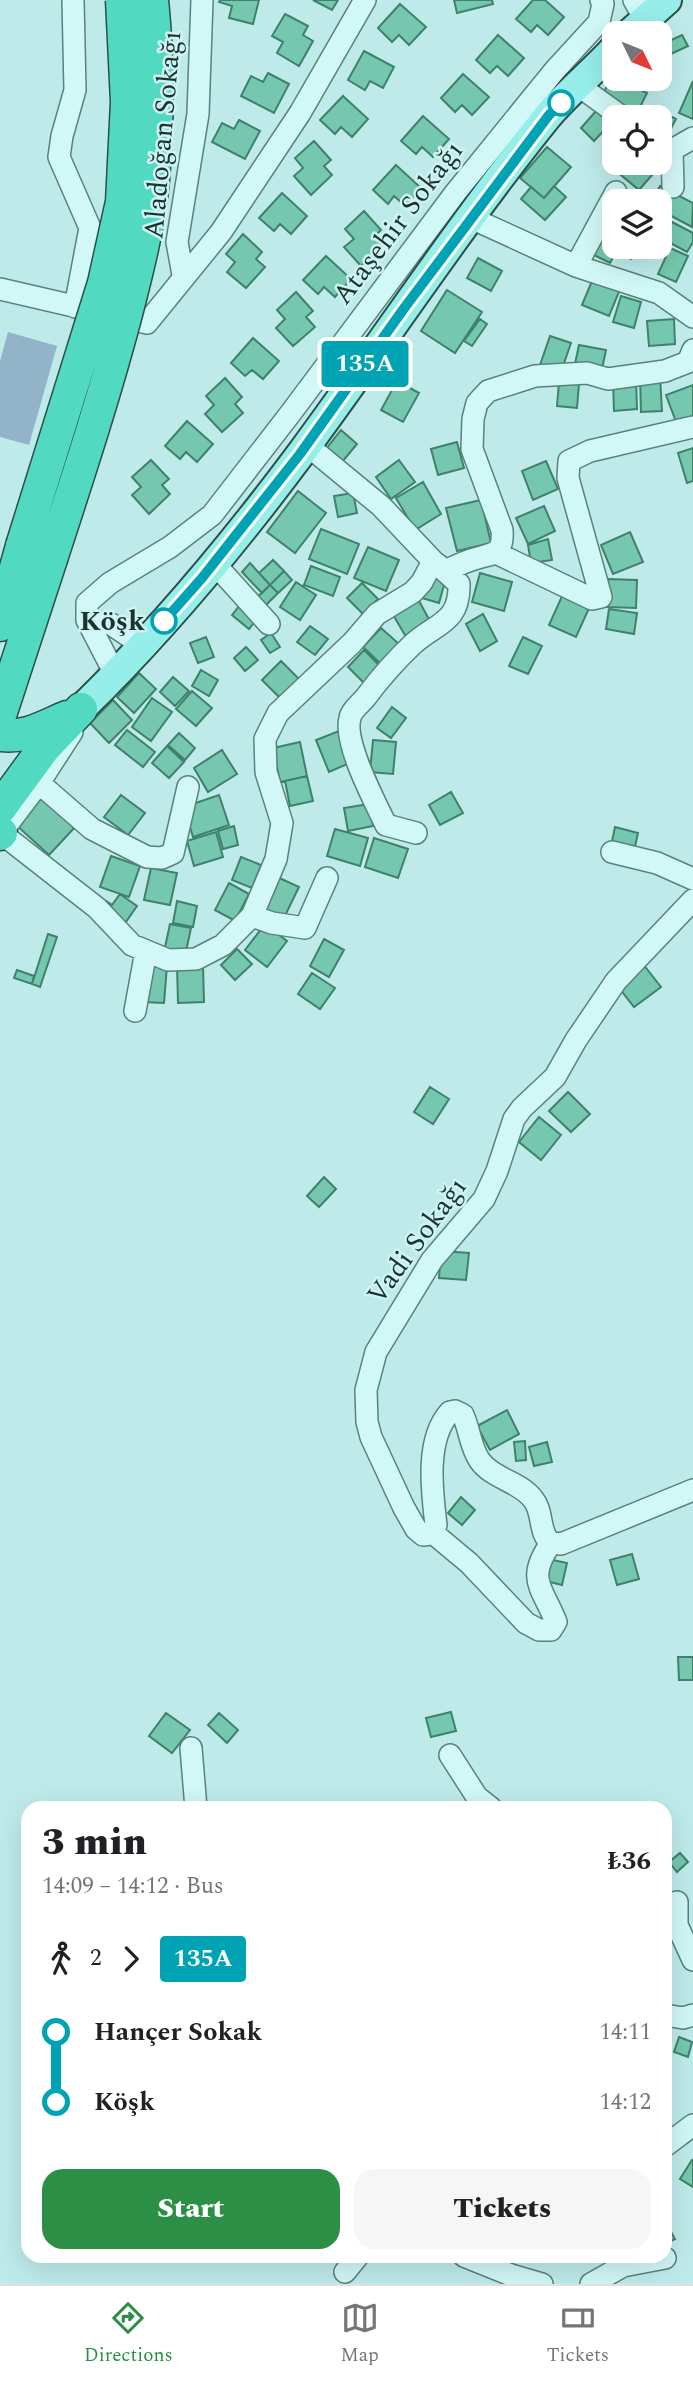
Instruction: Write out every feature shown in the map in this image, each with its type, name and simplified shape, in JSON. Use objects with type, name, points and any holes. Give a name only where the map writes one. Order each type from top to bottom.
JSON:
[{"type":"highway","points":[[0,625],[104,283],[122,202],[127,102],[121,0]]},
{"type":"highway","points":[[75,713],[42,715],[5,702],[110,374],[141,257],[153,182],[157,115],[152,0]]},
{"type":"highway","points":[[0,735],[16,737],[75,713]]},
{"type":"highway","points":[[0,808],[44,748],[75,713]]},
{"type":"highway","points":[[0,764],[17,762],[44,748]]},
{"type":"main road","points":[[636,17],[667,0]]},
{"type":"main road","points":[[75,713],[116,676],[214,563],[307,445],[549,115],[602,62]]},
{"type":"street","points":[[74,0],[72,37],[75,90],[59,157],[90,228],[75,307]]},
{"type":"street","name":"Aladoğan Sokağı","points":[[183,275],[177,242],[198,114],[202,0]]},
{"type":"street","points":[[0,289],[147,323],[183,275],[221,232],[300,113],[365,0]]},
{"type":"street","name":"Ataşehir Sokağı","points":[[88,620],[87,603],[110,583],[170,547],[212,515],[456,192],[555,70],[599,22],[603,4],[601,0]]},
{"type":"street","points":[[579,86],[605,105]]},
{"type":"street","points":[[672,145],[693,138]]},
{"type":"street","points":[[671,175],[673,187]]},
{"type":"street","points":[[471,218],[576,266],[660,293],[693,317]]},
{"type":"street","points":[[576,266],[602,218]]},
{"type":"street","points":[[75,713],[68,740],[0,833],[97,908],[132,945],[168,960],[196,960],[223,945],[252,916],[276,859],[282,823],[266,772],[265,739],[278,713],[352,643],[377,614],[413,592],[439,566],[496,553],[503,543],[502,530],[472,449],[477,403],[495,388],[535,376],[587,373],[608,379],[665,371],[688,362],[693,350]]},
{"type":"street","points":[[496,553],[592,600],[601,597],[568,478],[569,461],[590,451],[693,427]]},
{"type":"street","points":[[307,445],[381,506],[459,584],[459,600],[452,615],[408,649],[349,718],[350,743],[386,825],[416,833]]},
{"type":"street","points":[[214,563],[268,624]]},
{"type":"street","points":[[88,620],[111,624],[142,645]]},
{"type":"street","points":[[88,620],[116,676]]},
{"type":"street","points":[[39,783],[92,829],[147,857],[162,858],[173,853],[188,787]]},
{"type":"street","points":[[612,852],[657,863],[693,879]]},
{"type":"street","points":[[252,916],[272,923],[305,928],[327,878]]},
{"type":"street","name":"Vadi Sokağı","points":[[433,1533],[423,1535],[416,1529],[371,1437],[367,1422],[366,1390],[376,1352],[432,1260],[484,1199],[501,1160],[510,1128],[522,1108],[555,1077],[580,1033],[616,981],[693,900]]},
{"type":"street","points":[[135,1011],[146,951]]},
{"type":"street","points":[[551,1543],[538,1567],[541,1593],[556,1622],[551,1630],[545,1631],[526,1623],[476,1570],[433,1533],[436,1525],[433,1454],[444,1419],[450,1412],[456,1411],[465,1419],[475,1454],[486,1468],[520,1487],[533,1499],[541,1513],[544,1535],[551,1543],[561,1544],[693,1490]]},
{"type":"street","points":[[191,1748],[195,1801]]},
{"type":"street","points":[[450,1755],[482,1801]]},
{"type":"street","points":[[672,1899],[693,1918]]},
{"type":"street","points":[[672,1902],[677,1925],[693,1960]]},
{"type":"street","points":[[672,2016],[683,2018],[693,2015]]},
{"type":"street","points":[[672,2141],[693,2125]]},
{"type":"street","points":[[481,2263],[542,2284]]},
{"type":"street","points":[[591,2284],[623,2266],[639,2263]]},
{"type":"shaded area","points":[[8,332],[57,346],[29,445],[0,437],[0,361]]},
{"type":"building","points":[[259,0],[253,24],[229,18],[232,6],[219,2]]},
{"type":"building","points":[[313,0],[338,0],[332,10]]},
{"type":"building","points":[[454,0],[492,0],[493,4],[457,13]]},
{"type":"building","points":[[533,0],[545,0],[564,17],[548,35],[537,25],[531,32],[516,19]]},
{"type":"building","points":[[400,4],[426,27],[409,45],[399,35],[392,42],[378,28]]},
{"type":"building","points":[[285,14],[308,26],[303,35],[313,41],[299,66],[277,53],[283,42],[272,36]]},
{"type":"building","points":[[498,35],[524,58],[508,76],[497,66],[490,73],[476,60]]},
{"type":"building","points":[[682,35],[688,46],[672,54],[672,40]]},
{"type":"building","points":[[364,51],[394,67],[383,88],[370,81],[365,90],[348,80]]},
{"type":"building","points":[[268,73],[289,84],[274,113],[241,96],[251,76],[263,82]]},
{"type":"building","points":[[463,74],[489,97],[472,115],[462,105],[455,112],[441,98]]},
{"type":"building","points":[[693,81],[693,119],[679,113]]},
{"type":"building","points":[[604,91],[647,93],[641,105],[615,105],[601,98]]},
{"type":"building","points":[[343,96],[368,119],[352,137],[341,127],[335,134],[320,120]]},
{"type":"building","points":[[596,111],[602,117],[602,132],[594,141],[581,128]]},
{"type":"building","points":[[423,116],[449,139],[433,157],[422,147],[416,154],[401,141]]},
{"type":"building","points":[[239,120],[260,131],[245,159],[212,142],[222,123],[234,129]]},
{"type":"building","points":[[314,141],[331,160],[324,166],[332,175],[311,195],[294,176],[303,168],[295,158]]},
{"type":"building","points":[[547,147],[571,167],[544,198],[520,178]]},
{"type":"building","points":[[396,165],[421,188],[405,206],[394,196],[388,204],[373,190]]},
{"type":"building","points":[[621,175],[652,175],[638,189]]},
{"type":"building","points":[[554,186],[566,197],[545,220],[521,199],[531,187],[544,198]]},
{"type":"building","points":[[672,192],[693,203],[692,227],[672,216]]},
{"type":"building","points":[[282,193],[307,216],[291,234],[280,224],[274,231],[259,218]]},
{"type":"building","points":[[364,211],[381,230],[374,237],[383,246],[361,266],[344,247],[354,239],[345,229]]},
{"type":"building","points":[[672,222],[693,233],[693,242],[687,252],[672,244]]},
{"type":"building","points":[[243,234],[262,252],[256,259],[265,267],[246,288],[227,272],[235,262],[226,254]]},
{"type":"building","points":[[602,235],[602,259],[592,254]]},
{"type":"building","points":[[672,249],[688,256],[676,282],[658,274],[665,259],[672,259]]},
{"type":"building","points":[[326,256],[351,279],[335,297],[324,287],[318,294],[303,280]]},
{"type":"building","points":[[478,258],[502,271],[491,291],[467,278]]},
{"type":"building","points":[[594,276],[621,287],[609,316],[582,305]]},
{"type":"building","points":[[447,290],[482,312],[455,353],[421,331]]},
{"type":"building","points":[[296,292],[313,311],[306,317],[315,327],[293,346],[276,328],[285,319],[277,310]]},
{"type":"building","points":[[621,296],[641,302],[634,328],[613,322]]},
{"type":"building","points":[[480,319],[487,324],[472,346],[464,341]]},
{"type":"building","points":[[674,319],[675,344],[649,346],[647,321]]},
{"type":"building","points":[[550,336],[571,343],[561,372],[540,365]]},
{"type":"building","points":[[253,338],[279,361],[263,379],[252,370],[245,376],[231,363]]},
{"type":"building","points":[[579,345],[606,350],[602,369],[575,364]]},
{"type":"building","points":[[660,376],[662,411],[641,412],[640,377]]},
{"type":"building","points":[[225,378],[242,397],[235,404],[243,413],[222,432],[205,414],[214,405],[206,396]]},
{"type":"building","points":[[636,379],[637,409],[614,411],[613,380]]},
{"type":"building","points":[[397,381],[419,393],[403,422],[381,410]]},
{"type":"building","points":[[559,382],[579,384],[577,408],[557,406]]},
{"type":"building","points":[[693,385],[693,422],[678,427],[666,395]]},
{"type":"building","points":[[187,421],[213,444],[197,462],[186,452],[180,459],[165,446]]},
{"type":"building","points":[[341,430],[357,444],[342,462],[326,449]]},
{"type":"building","points":[[457,442],[464,468],[438,475],[431,449]]},
{"type":"building","points":[[693,448],[693,481],[687,483],[678,453]]},
{"type":"building","points":[[151,460],[169,479],[162,485],[170,494],[149,514],[132,495],[141,487],[132,477]]},
{"type":"building","points":[[399,460],[415,482],[391,499],[376,477]]},
{"type":"building","points":[[546,461],[558,489],[533,500],[522,471]]},
{"type":"building","points":[[423,482],[441,514],[415,530],[396,498]]},
{"type":"building","points":[[298,491],[326,513],[295,553],[267,532]]},
{"type":"building","points":[[353,493],[357,513],[338,517],[334,496]]},
{"type":"building","points":[[481,500],[491,543],[457,551],[446,508]]},
{"type":"building","points":[[544,506],[555,531],[528,544],[516,518]]},
{"type":"building","points":[[321,529],[359,544],[347,574],[309,559]]},
{"type":"building","points":[[630,532],[643,562],[613,574],[601,545]]},
{"type":"building","points":[[548,539],[552,560],[531,563],[528,545]]},
{"type":"building","points":[[368,547],[399,560],[386,591],[354,578]]},
{"type":"building","points":[[273,560],[284,571],[270,585],[259,573]]},
{"type":"building","points":[[250,563],[270,585],[262,593],[242,572]]},
{"type":"building","points":[[311,566],[340,577],[333,596],[304,585]]},
{"type":"building","points":[[284,571],[292,580],[278,593],[270,585]]},
{"type":"building","points":[[480,573],[512,582],[504,611],[472,602]]},
{"type":"building","points":[[428,574],[446,578],[439,603],[422,598]]},
{"type":"building","points":[[608,579],[637,580],[636,608],[607,607]]},
{"type":"building","points":[[296,582],[316,595],[300,620],[280,607]]},
{"type":"building","points":[[362,583],[378,599],[363,614],[347,598]]},
{"type":"building","points":[[270,585],[278,593],[266,605],[253,601]]},
{"type":"building","points":[[563,594],[590,606],[576,637],[549,625]]},
{"type":"building","points":[[418,599],[431,623],[406,637],[392,613]]},
{"type":"building","points":[[240,605],[257,619],[249,629],[232,615]]},
{"type":"building","points":[[609,609],[637,613],[634,634],[606,629]]},
{"type":"building","points":[[483,614],[497,641],[480,651],[466,624]]},
{"type":"building","points":[[310,626],[328,639],[315,655],[297,642]]},
{"type":"building","points":[[381,628],[399,644],[381,664],[363,647]]},
{"type":"building","points":[[271,633],[280,647],[270,653],[261,640]]},
{"type":"building","points":[[206,637],[214,657],[198,663],[190,643]]},
{"type":"building","points":[[523,637],[542,646],[528,674],[509,666]]},
{"type":"building","points":[[246,647],[258,660],[245,671],[234,658]]},
{"type":"building","points":[[364,650],[380,666],[364,683],[348,667]]},
{"type":"building","points":[[281,661],[300,680],[281,699],[262,680]]},
{"type":"building","points":[[201,670],[218,680],[209,696],[192,686]]},
{"type":"building","points":[[139,673],[156,689],[134,713],[117,697]]},
{"type":"building","points":[[173,677],[189,691],[175,706],[160,692]]},
{"type":"building","points":[[192,691],[212,708],[196,726],[176,709]]},
{"type":"building","points":[[152,698],[172,712],[151,741],[132,727]]},
{"type":"building","points":[[113,700],[132,720],[109,743],[90,723]]},
{"type":"building","points":[[392,707],[406,718],[391,738],[377,728]]},
{"type":"building","points":[[127,730],[155,752],[143,767],[115,745]]},
{"type":"building","points":[[339,731],[352,762],[329,772],[316,740]]},
{"type":"building","points":[[179,733],[195,748],[185,760],[168,745]]},
{"type":"building","points":[[373,740],[396,742],[393,774],[370,772]]},
{"type":"building","points":[[300,742],[307,776],[280,782],[273,748]]},
{"type":"building","points":[[167,746],[184,762],[169,778],[152,763]]},
{"type":"building","points":[[222,750],[237,774],[208,792],[194,768]]},
{"type":"building","points":[[307,776],[313,801],[290,806],[285,781]]},
{"type":"building","points":[[451,792],[463,813],[440,825],[429,805]]},
{"type":"building","points":[[41,794],[76,826],[49,855],[14,823]]},
{"type":"building","points":[[121,795],[145,813],[128,835],[104,817]]},
{"type":"building","points":[[219,795],[229,825],[193,837],[184,807]]},
{"type":"building","points":[[369,804],[373,826],[348,831],[344,808]]},
{"type":"building","points":[[234,826],[238,845],[223,849],[218,831]]},
{"type":"building","points":[[615,827],[638,833],[634,851],[611,846]]},
{"type":"building","points":[[335,829],[368,838],[360,866],[327,856]]},
{"type":"building","points":[[216,832],[223,857],[194,866],[187,841]]},
{"type":"building","points":[[374,838],[408,849],[398,878],[365,867]]},
{"type":"building","points":[[111,856],[140,866],[129,897],[100,887]]},
{"type":"building","points":[[241,857],[261,865],[252,888],[232,880]]},
{"type":"building","points":[[151,868],[177,873],[170,905],[144,900]]},
{"type":"building","points":[[275,876],[299,887],[282,922],[259,911]]},
{"type":"building","points":[[229,883],[249,894],[235,921],[215,910]]},
{"type":"building","points":[[120,894],[137,906],[123,926],[100,910],[106,901],[112,905]]},
{"type":"building","points":[[177,901],[197,906],[193,927],[173,923]]},
{"type":"building","points":[[170,924],[191,928],[185,956],[164,952]]},
{"type":"building","points":[[265,924],[287,941],[267,967],[245,950]]},
{"type":"building","points":[[48,934],[57,937],[40,987],[32,984]]},
{"type":"building","points":[[324,939],[344,950],[329,977],[310,966]]},
{"type":"building","points":[[237,949],[252,964],[235,980],[221,965]]},
{"type":"building","points":[[146,964],[167,966],[164,1003],[143,1002]]},
{"type":"building","points":[[643,964],[661,987],[634,1007],[616,984]]},
{"type":"building","points":[[203,965],[204,1002],[178,1003],[177,966]]},
{"type":"building","points":[[17,970],[34,976],[32,984],[14,978]]},
{"type":"building","points":[[312,973],[335,988],[320,1009],[298,994]]},
{"type":"building","points":[[430,1087],[449,1099],[433,1124],[414,1112]]},
{"type":"building","points":[[568,1092],[590,1114],[571,1132],[549,1111]]},
{"type":"building","points":[[539,1117],[561,1135],[541,1160],[519,1142]]},
{"type":"building","points":[[324,1177],[336,1189],[319,1207],[307,1196]]},
{"type":"building","points":[[441,1251],[469,1253],[466,1280],[439,1278]]},
{"type":"building","points":[[507,1410],[519,1434],[490,1450],[477,1426]]},
{"type":"building","points":[[525,1441],[526,1460],[516,1461],[514,1442]]},
{"type":"building","points":[[547,1442],[552,1462],[534,1466],[529,1447]]},
{"type":"building","points":[[461,1497],[475,1510],[462,1525],[448,1513]]},
{"type":"building","points":[[632,1554],[639,1579],[617,1585],[610,1560]]},
{"type":"building","points":[[548,1559],[567,1563],[562,1585],[542,1580]]},
{"type":"building","points":[[678,1657],[693,1657],[693,1680],[679,1680]]},
{"type":"building","points":[[451,1712],[456,1731],[431,1737],[426,1718]]},
{"type":"building","points":[[166,1713],[190,1730],[172,1753],[149,1736]]},
{"type":"building","points":[[219,1713],[238,1730],[227,1743],[208,1725]]},
{"type":"building","points":[[680,1853],[688,1862],[677,1872],[672,1866],[672,1860]]},
{"type":"building","points":[[679,2037],[692,2042],[688,2057],[674,2052]]},
{"type":"building","points":[[693,2160],[693,2187],[680,2179]]},
{"type":"bus line","name":"135A","points":[[164,621],[202,578],[300,454],[422,285],[549,115],[561,103]]},
{"type":"place","name":"Köşk","points":[[164,621]]}]
